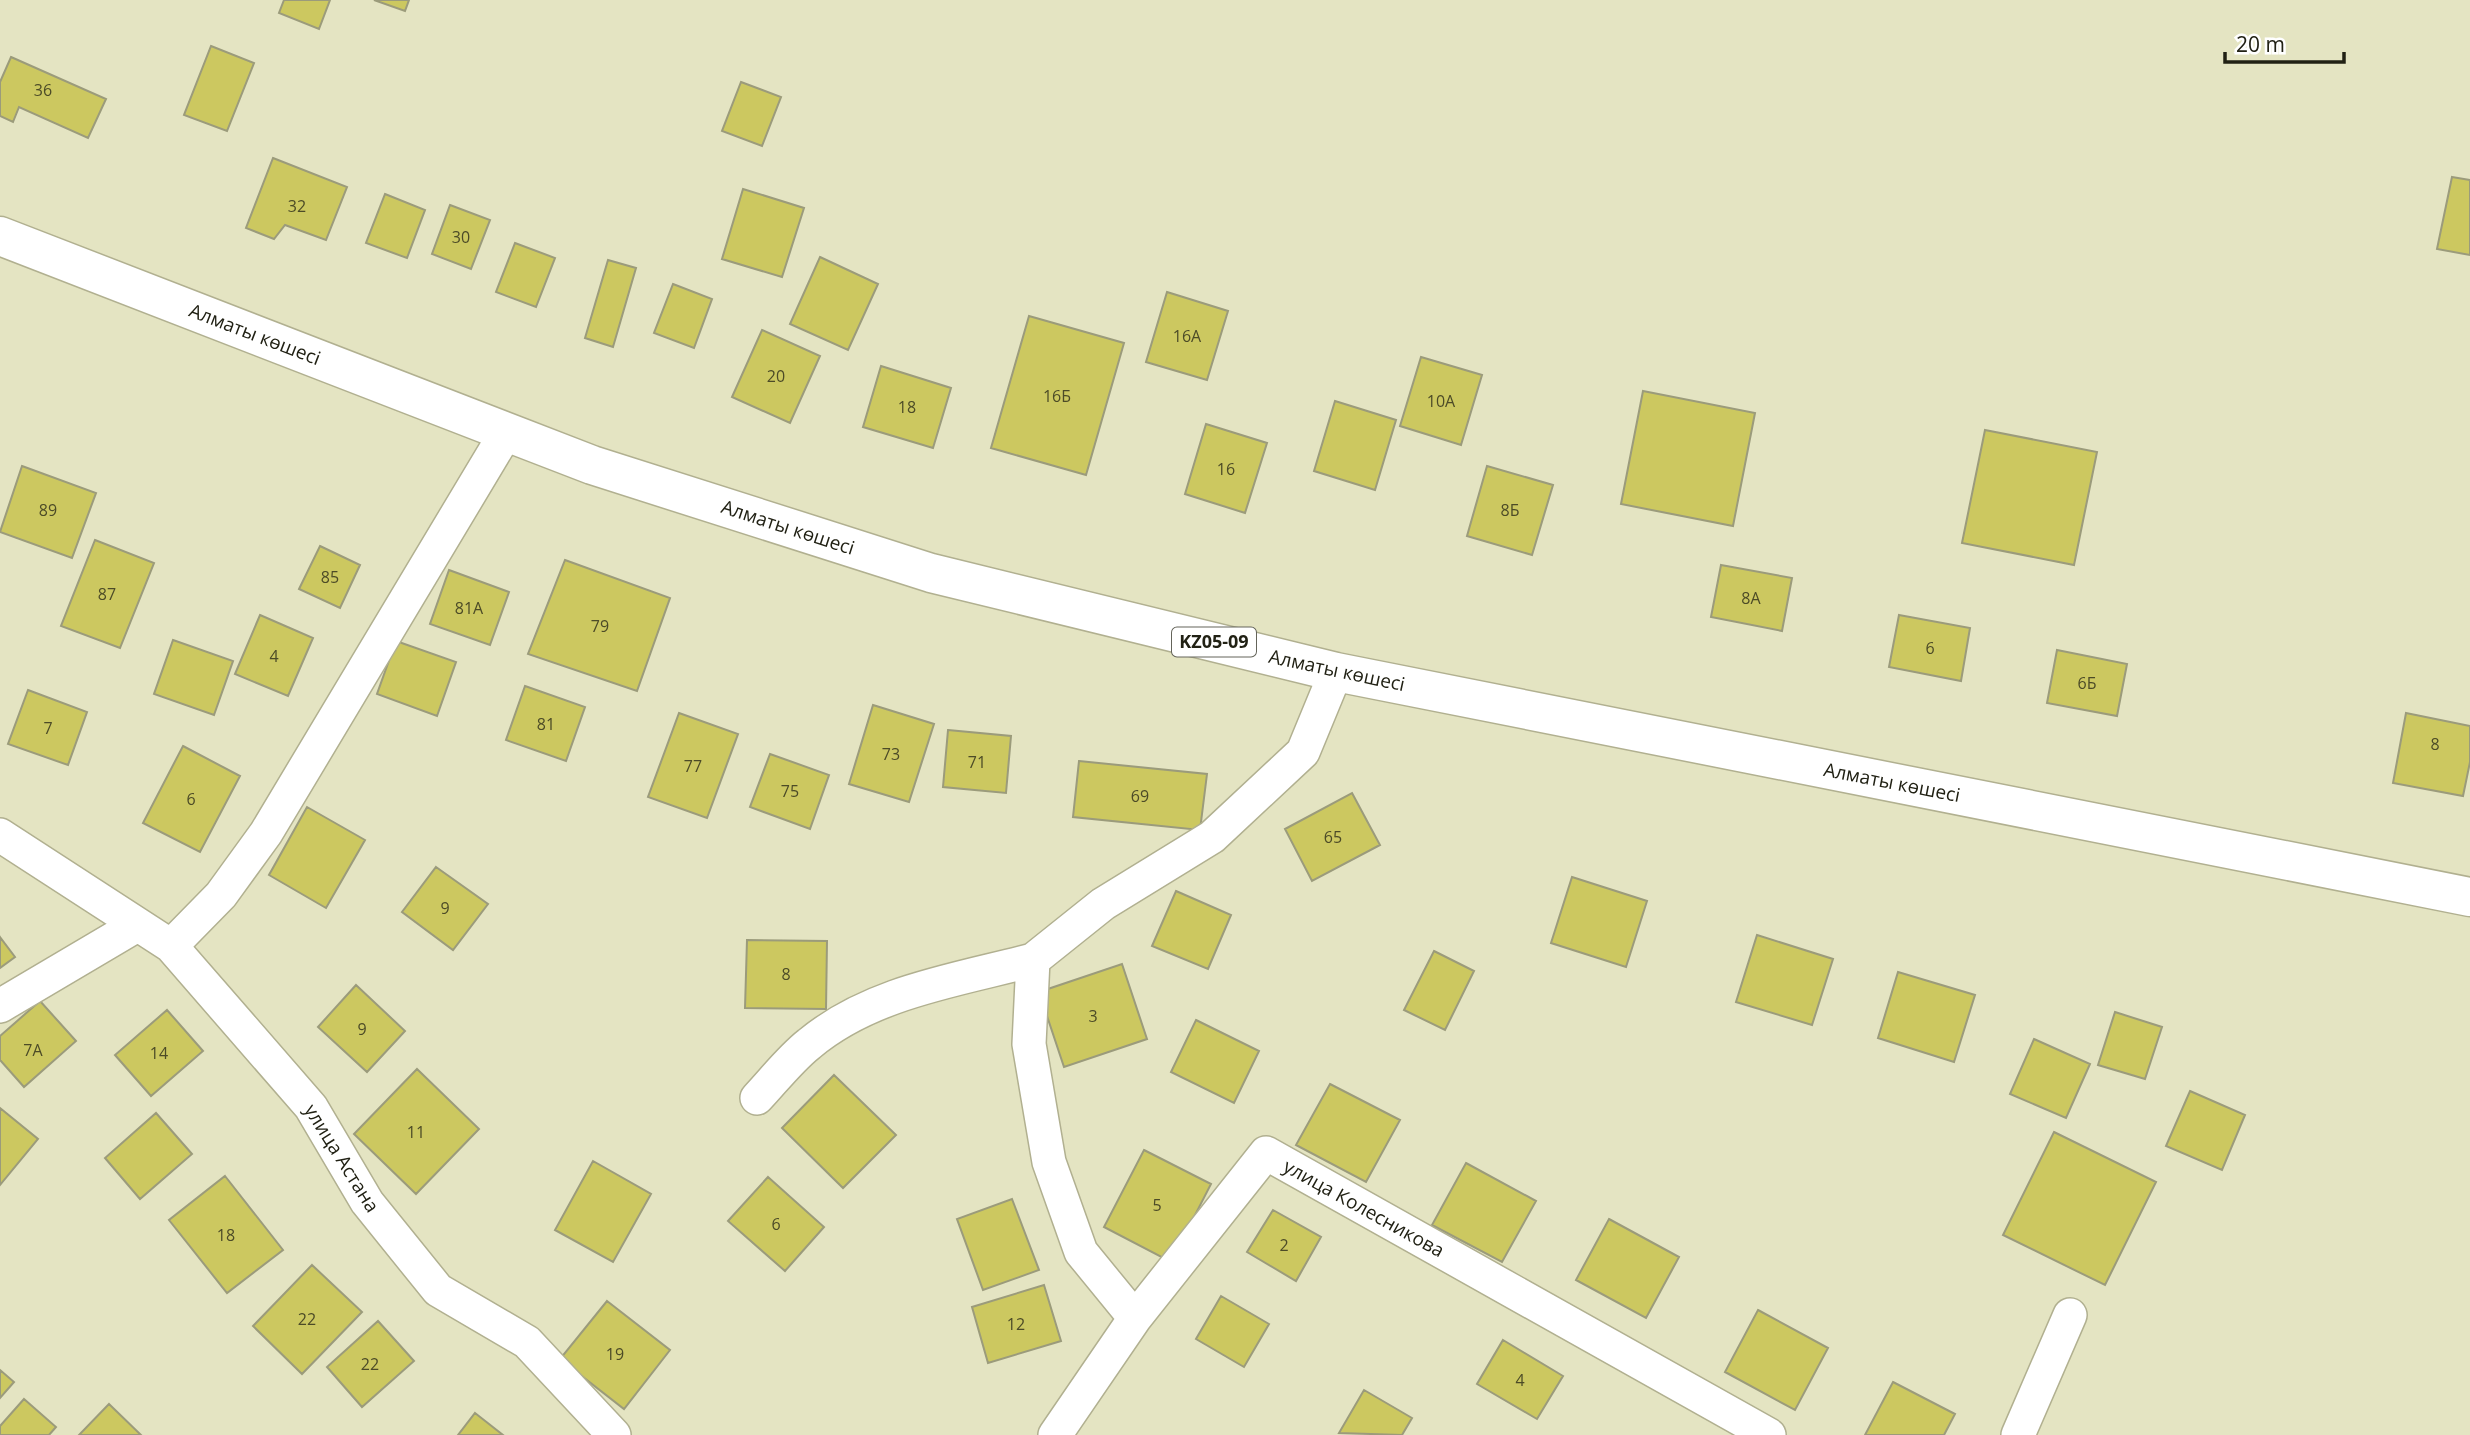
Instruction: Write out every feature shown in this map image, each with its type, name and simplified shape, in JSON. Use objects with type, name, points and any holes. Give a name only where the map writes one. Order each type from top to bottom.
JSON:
[{"type":"main road","name":"Алматы көшесі","points":[[0,236],[592,465],[931,573],[1336,672],[2470,897]]},
{"type":"street","points":[[171,946],[221,895],[265,834],[507,431]]},
{"type":"street","points":[[757,1098],[809,1044],[857,1012],[899,995],[1033,961],[1104,904],[1212,836],[1303,752],[1336,672]]},
{"type":"street","name":"улица Астана","points":[[0,835],[171,946],[312,1107],[366,1202],[438,1290],[527,1342],[614,1435]]},
{"type":"street","points":[[0,1006],[137,925]]},
{"type":"street","points":[[1033,961],[1029,1044],[1049,1161],[1081,1252],[1135,1318]]},
{"type":"street","name":"улица Колесникова","points":[[1055,1435],[1135,1318],[1266,1153],[1769,1435]]},
{"type":"street","points":[[2018,1435],[2070,1315]]},
{"type":"building","points":[[284,0],[330,0],[319,29],[279,13]]},
{"type":"building","points":[[374,0],[409,0],[405,11]]},
{"type":"building","points":[[211,46],[254,63],[227,131],[184,115]]},
{"type":"building","points":[[11,57],[106,99],[88,138],[19,107],[13,122],[0,116],[0,82]]},
{"type":"building","points":[[741,82],[781,97],[762,146],[722,131]]},
{"type":"building","points":[[273,158],[347,187],[326,240],[285,225],[274,239],[246,228]]},
{"type":"building","points":[[2452,177],[2470,180],[2470,255],[2437,249]]},
{"type":"building","points":[[743,189],[804,208],[782,277],[722,259]]},
{"type":"building","points":[[385,194],[425,210],[407,258],[366,243]]},
{"type":"building","points":[[450,205],[490,220],[471,269],[432,254]]},
{"type":"building","points":[[515,243],[555,258],[536,307],[496,292]]},
{"type":"building","points":[[820,257],[878,284],[848,350],[790,324]]},
{"type":"building","points":[[608,260],[636,268],[613,347],[585,338]]},
{"type":"building","points":[[673,284],[712,299],[694,348],[654,333]]},
{"type":"building","points":[[1167,292],[1228,311],[1207,380],[1146,362]]},
{"type":"building","points":[[1029,316],[1124,343],[1086,475],[991,448]]},
{"type":"building","points":[[762,330],[820,356],[790,423],[732,397]]},
{"type":"building","points":[[1421,357],[1482,375],[1461,445],[1400,426]]},
{"type":"building","points":[[881,366],[951,388],[933,448],[863,427]]},
{"type":"building","points":[[1643,391],[1755,413],[1733,526],[1621,504]]},
{"type":"building","points":[[1335,401],[1396,420],[1375,490],[1314,471]]},
{"type":"building","points":[[1206,424],[1267,443],[1245,513],[1185,494]]},
{"type":"building","points":[[1985,430],[2097,452],[2074,565],[1962,543]]},
{"type":"building","points":[[22,466],[96,493],[72,558],[0,532]]},
{"type":"building","points":[[1487,466],[1553,485],[1532,555],[1467,536]]},
{"type":"building","points":[[95,540],[154,563],[120,648],[61,626]]},
{"type":"building","points":[[320,546],[360,565],[340,608],[299,589]]},
{"type":"building","points":[[565,560],[670,598],[637,691],[528,654]]},
{"type":"building","points":[[1721,565],[1792,578],[1782,631],[1711,617]]},
{"type":"building","points":[[449,570],[509,592],[490,645],[430,624]]},
{"type":"building","points":[[260,615],[313,638],[288,696],[235,674]]},
{"type":"building","points":[[1899,615],[1970,628],[1961,681],[1889,667]]},
{"type":"building","points":[[173,640],[233,661],[214,715],[154,694]]},
{"type":"building","points":[[396,641],[456,662],[437,716],[377,694]]},
{"type":"building","points":[[2057,650],[2127,664],[2117,716],[2047,703]]},
{"type":"building","points":[[525,686],[585,707],[566,761],[506,740]]},
{"type":"building","points":[[28,690],[87,712],[68,765],[8,744]]},
{"type":"building","points":[[873,705],[934,724],[909,802],[849,784]]},
{"type":"building","points":[[679,713],[738,734],[707,818],[648,797]]},
{"type":"building","points":[[2406,713],[2470,726],[2470,762],[2463,796],[2393,783]]},
{"type":"building","points":[[948,730],[1011,736],[1006,793],[943,787]]},
{"type":"building","points":[[183,746],[240,776],[200,852],[143,823]]},
{"type":"building","points":[[770,754],[829,775],[810,829],[750,807]]},
{"type":"building","points":[[1079,761],[1207,774],[1200,830],[1073,817]]},
{"type":"building","points":[[1352,793],[1380,845],[1312,881],[1285,829]]},
{"type":"building","points":[[307,807],[365,840],[326,908],[269,875]]},
{"type":"building","points":[[436,867],[488,904],[453,950],[402,912]]},
{"type":"building","points":[[1572,877],[1647,901],[1626,967],[1551,943]]},
{"type":"building","points":[[1176,891],[1231,915],[1208,969],[1152,946]]},
{"type":"building","points":[[1757,935],[1833,959],[1812,1025],[1736,1002]]},
{"type":"building","points":[[0,937],[15,957],[0,968]]},
{"type":"building","points":[[747,940],[827,941],[826,1009],[745,1008]]},
{"type":"building","points":[[1434,951],[1474,971],[1445,1030],[1404,1010]]},
{"type":"building","points":[[1122,964],[1147,1039],[1064,1067],[1039,992]]},
{"type":"building","points":[[1898,972],[1975,995],[1954,1062],[1878,1038]]},
{"type":"building","points":[[356,985],[405,1031],[367,1072],[318,1027]]},
{"type":"building","points":[[40,1001],[76,1041],[24,1087],[0,1060],[0,1036]]},
{"type":"building","points":[[167,1010],[203,1051],[151,1096],[115,1055]]},
{"type":"building","points":[[2115,1012],[2162,1027],[2145,1079],[2098,1065]]},
{"type":"building","points":[[1196,1020],[1259,1051],[1234,1103],[1171,1072]]},
{"type":"building","points":[[2034,1039],[2090,1064],[2066,1118],[2010,1094]]},
{"type":"building","points":[[417,1069],[479,1129],[416,1194],[354,1134]]},
{"type":"building","points":[[834,1075],[896,1135],[843,1188],[782,1128]]},
{"type":"building","points":[[1330,1084],[1400,1120],[1366,1182],[1296,1145]]},
{"type":"building","points":[[2190,1091],[2245,1115],[2222,1170],[2166,1146]]},
{"type":"building","points":[[0,1108],[38,1139],[0,1185]]},
{"type":"building","points":[[156,1113],[192,1154],[140,1199],[105,1158]]},
{"type":"building","points":[[2054,1132],[2156,1182],[2105,1285],[2003,1235]]},
{"type":"building","points":[[1144,1150],[1211,1184],[1171,1262],[1104,1227]]},
{"type":"building","points":[[593,1161],[651,1194],[613,1262],[555,1230]]},
{"type":"building","points":[[1466,1163],[1536,1201],[1502,1262],[1432,1225]]},
{"type":"building","points":[[225,1176],[283,1250],[227,1293],[169,1220]]},
{"type":"building","points":[[768,1177],[824,1227],[785,1271],[728,1221]]},
{"type":"building","points":[[1012,1199],[1039,1270],[983,1290],[957,1219]]},
{"type":"building","points":[[1273,1210],[1321,1237],[1296,1281],[1247,1252]]},
{"type":"building","points":[[1609,1219],[1679,1257],[1646,1318],[1576,1280]]},
{"type":"building","points":[[312,1265],[362,1312],[302,1374],[253,1326]]},
{"type":"building","points":[[1044,1285],[1061,1341],[988,1363],[972,1307]]},
{"type":"building","points":[[1221,1296],[1269,1324],[1244,1367],[1196,1339]]},
{"type":"building","points":[[607,1301],[670,1350],[624,1409],[560,1359]]},
{"type":"building","points":[[1758,1310],[1828,1348],[1795,1410],[1725,1372]]},
{"type":"building","points":[[378,1321],[414,1361],[362,1407],[327,1367]]},
{"type":"building","points":[[1503,1340],[1563,1376],[1537,1419],[1477,1384]]},
{"type":"building","points":[[0,1370],[14,1382],[0,1398]]},
{"type":"building","points":[[1893,1382],[1955,1414],[1944,1435],[1865,1435]]},
{"type":"building","points":[[1364,1390],[1412,1418],[1402,1435],[1339,1433]]},
{"type":"building","points":[[24,1399],[56,1427],[49,1435],[0,1435],[0,1426]]},
{"type":"building","points":[[109,1404],[141,1435],[79,1435]]},
{"type":"building","points":[[475,1413],[503,1435],[458,1435]]}]
